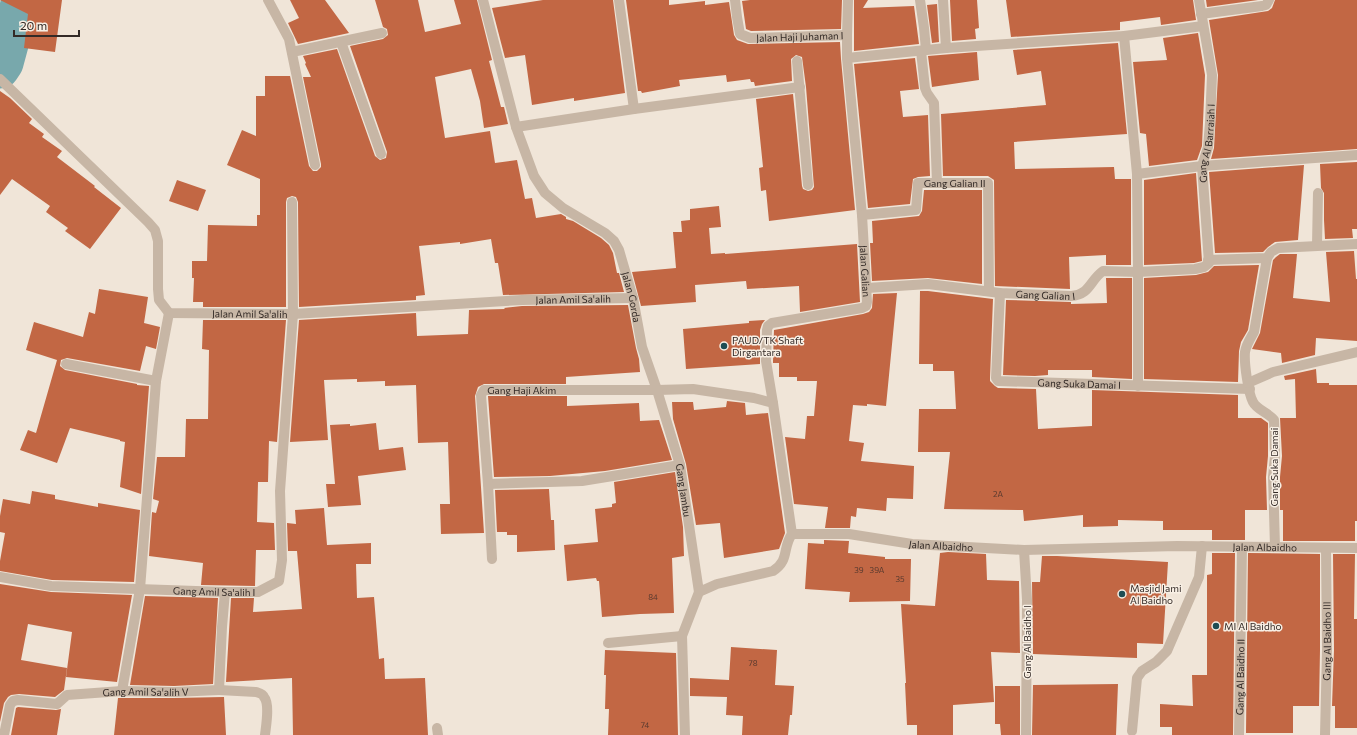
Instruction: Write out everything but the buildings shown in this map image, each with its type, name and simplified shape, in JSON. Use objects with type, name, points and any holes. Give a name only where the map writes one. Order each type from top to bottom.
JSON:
[{"type":"street","points":[[268,0],[289,39],[315,165]]},
{"type":"street","name":"Jalan Gorda","points":[[483,0],[516,127],[534,176],[545,193],[563,208],[605,233],[614,241],[619,250],[632,298],[642,347],[657,390]]},
{"type":"street","points":[[619,0],[634,109]]},
{"type":"street","name":"Jalan Haji Juhaman I","points":[[735,0],[740,34],[750,38],[847,35],[847,58]]},
{"type":"street","points":[[847,35],[848,0]]},
{"type":"street","points":[[920,0],[925,88],[934,102],[937,183]]},
{"type":"street","points":[[943,0],[946,48]]},
{"type":"street","name":"Gang Al Barraiah I","points":[[1198,0],[1212,75],[1208,147],[1202,166],[1208,260]]},
{"type":"street","points":[[1201,14],[1262,6],[1266,5],[1269,0]]},
{"type":"street","points":[[847,58],[946,48],[1124,36],[1203,26]]},
{"type":"street","points":[[292,52],[382,33]]},
{"type":"street","points":[[1124,36],[1137,174],[1138,386]]},
{"type":"street","points":[[341,42],[381,154]]},
{"type":"street","name":"Jalan Galian","points":[[773,403],[766,361],[768,326],[772,323],[864,307],[867,302],[862,215],[847,58]]},
{"type":"street","points":[[797,62],[808,185]]},
{"type":"street","points":[[3,81],[148,222],[155,230],[158,241],[159,300],[169,313],[156,381],[140,589],[122,691]]},
{"type":"street","points":[[516,127],[634,109],[800,87]]},
{"type":"street","points":[[1137,174],[1202,166],[1357,155]]},
{"type":"street","name":"Gang Galian II","points":[[862,215],[916,210],[918,183],[988,183],[989,291]]},
{"type":"street","points":[[1317,246],[1318,192]]},
{"type":"street","points":[[292,202],[293,314]]},
{"type":"street","points":[[1208,260],[1267,258],[1271,252],[1278,248],[1357,244]]},
{"type":"street","name":"Gang Suka Damai","points":[[1267,258],[1254,332],[1248,342],[1245,353],[1249,386],[1254,403],[1274,420],[1275,456],[1273,477],[1275,547]]},
{"type":"street","name":"Gang Galian I","points":[[867,288],[928,284],[1000,293],[1077,296],[1086,291],[1103,271],[1138,272],[1200,268],[1207,265],[1208,260]]},
{"type":"street","name":"Gang Suka Damai I","points":[[1000,293],[996,378],[998,381],[1138,386],[1249,386]]},
{"type":"street","name":"Jalan Amil Sa'alih","points":[[169,313],[293,314],[522,300],[632,298]]},
{"type":"street","name":"Gang Amil Sa'alih I","points":[[0,577],[51,586],[225,592],[258,592],[279,581],[282,560],[280,491],[293,314]]},
{"type":"street","points":[[1249,386],[1273,372],[1357,352]]},
{"type":"street","points":[[66,364],[156,381]]},
{"type":"street","points":[[657,390],[693,389],[754,398],[773,403],[792,534],[788,540],[784,562],[780,567],[773,571],[717,584],[699,592],[682,636],[685,735]]},
{"type":"street","name":"Gang Haji Akim","points":[[492,559],[481,395],[484,390],[657,390]]},
{"type":"street","name":"Gang Jambu","points":[[657,390],[680,466],[699,592]]},
{"type":"street","points":[[488,484],[582,481],[680,466]]},
{"type":"street","name":"Jalan Albaidho","points":[[792,534],[849,534],[912,544],[1024,550],[1177,546],[1357,548]]},
{"type":"street","points":[[1132,731],[1137,678],[1142,671],[1156,662],[1167,651],[1199,577],[1202,546]]},
{"type":"street","name":"Gang Al Baidho II","points":[[1239,735],[1242,547]]},
{"type":"street","name":"Gang Al Baidho III","points":[[1325,735],[1327,650],[1326,548]]},
{"type":"street","name":"Gang Al Baidho I","points":[[1024,550],[1027,600],[1026,735]]},
{"type":"street","points":[[220,690],[222,627],[225,592]]},
{"type":"street","points":[[608,643],[682,636]]},
{"type":"street","name":"Gang Amil Sa'alih V","points":[[4,735],[10,705],[13,701],[18,700],[57,704],[67,695],[122,691],[174,692],[220,690],[256,692],[262,694],[265,698],[267,710],[265,735]]},
{"type":"waterway","points":[[0,69],[4,63],[21,0]]},
{"type":"place","name":"PAUD/TK Shaft Dirgantara","points":[[724,346]]},
{"type":"place","name":"Masjid Jami Al Baidho","points":[[1122,594]]},
{"type":"place","name":"MI Al Baidho","points":[[1216,626]]}]
